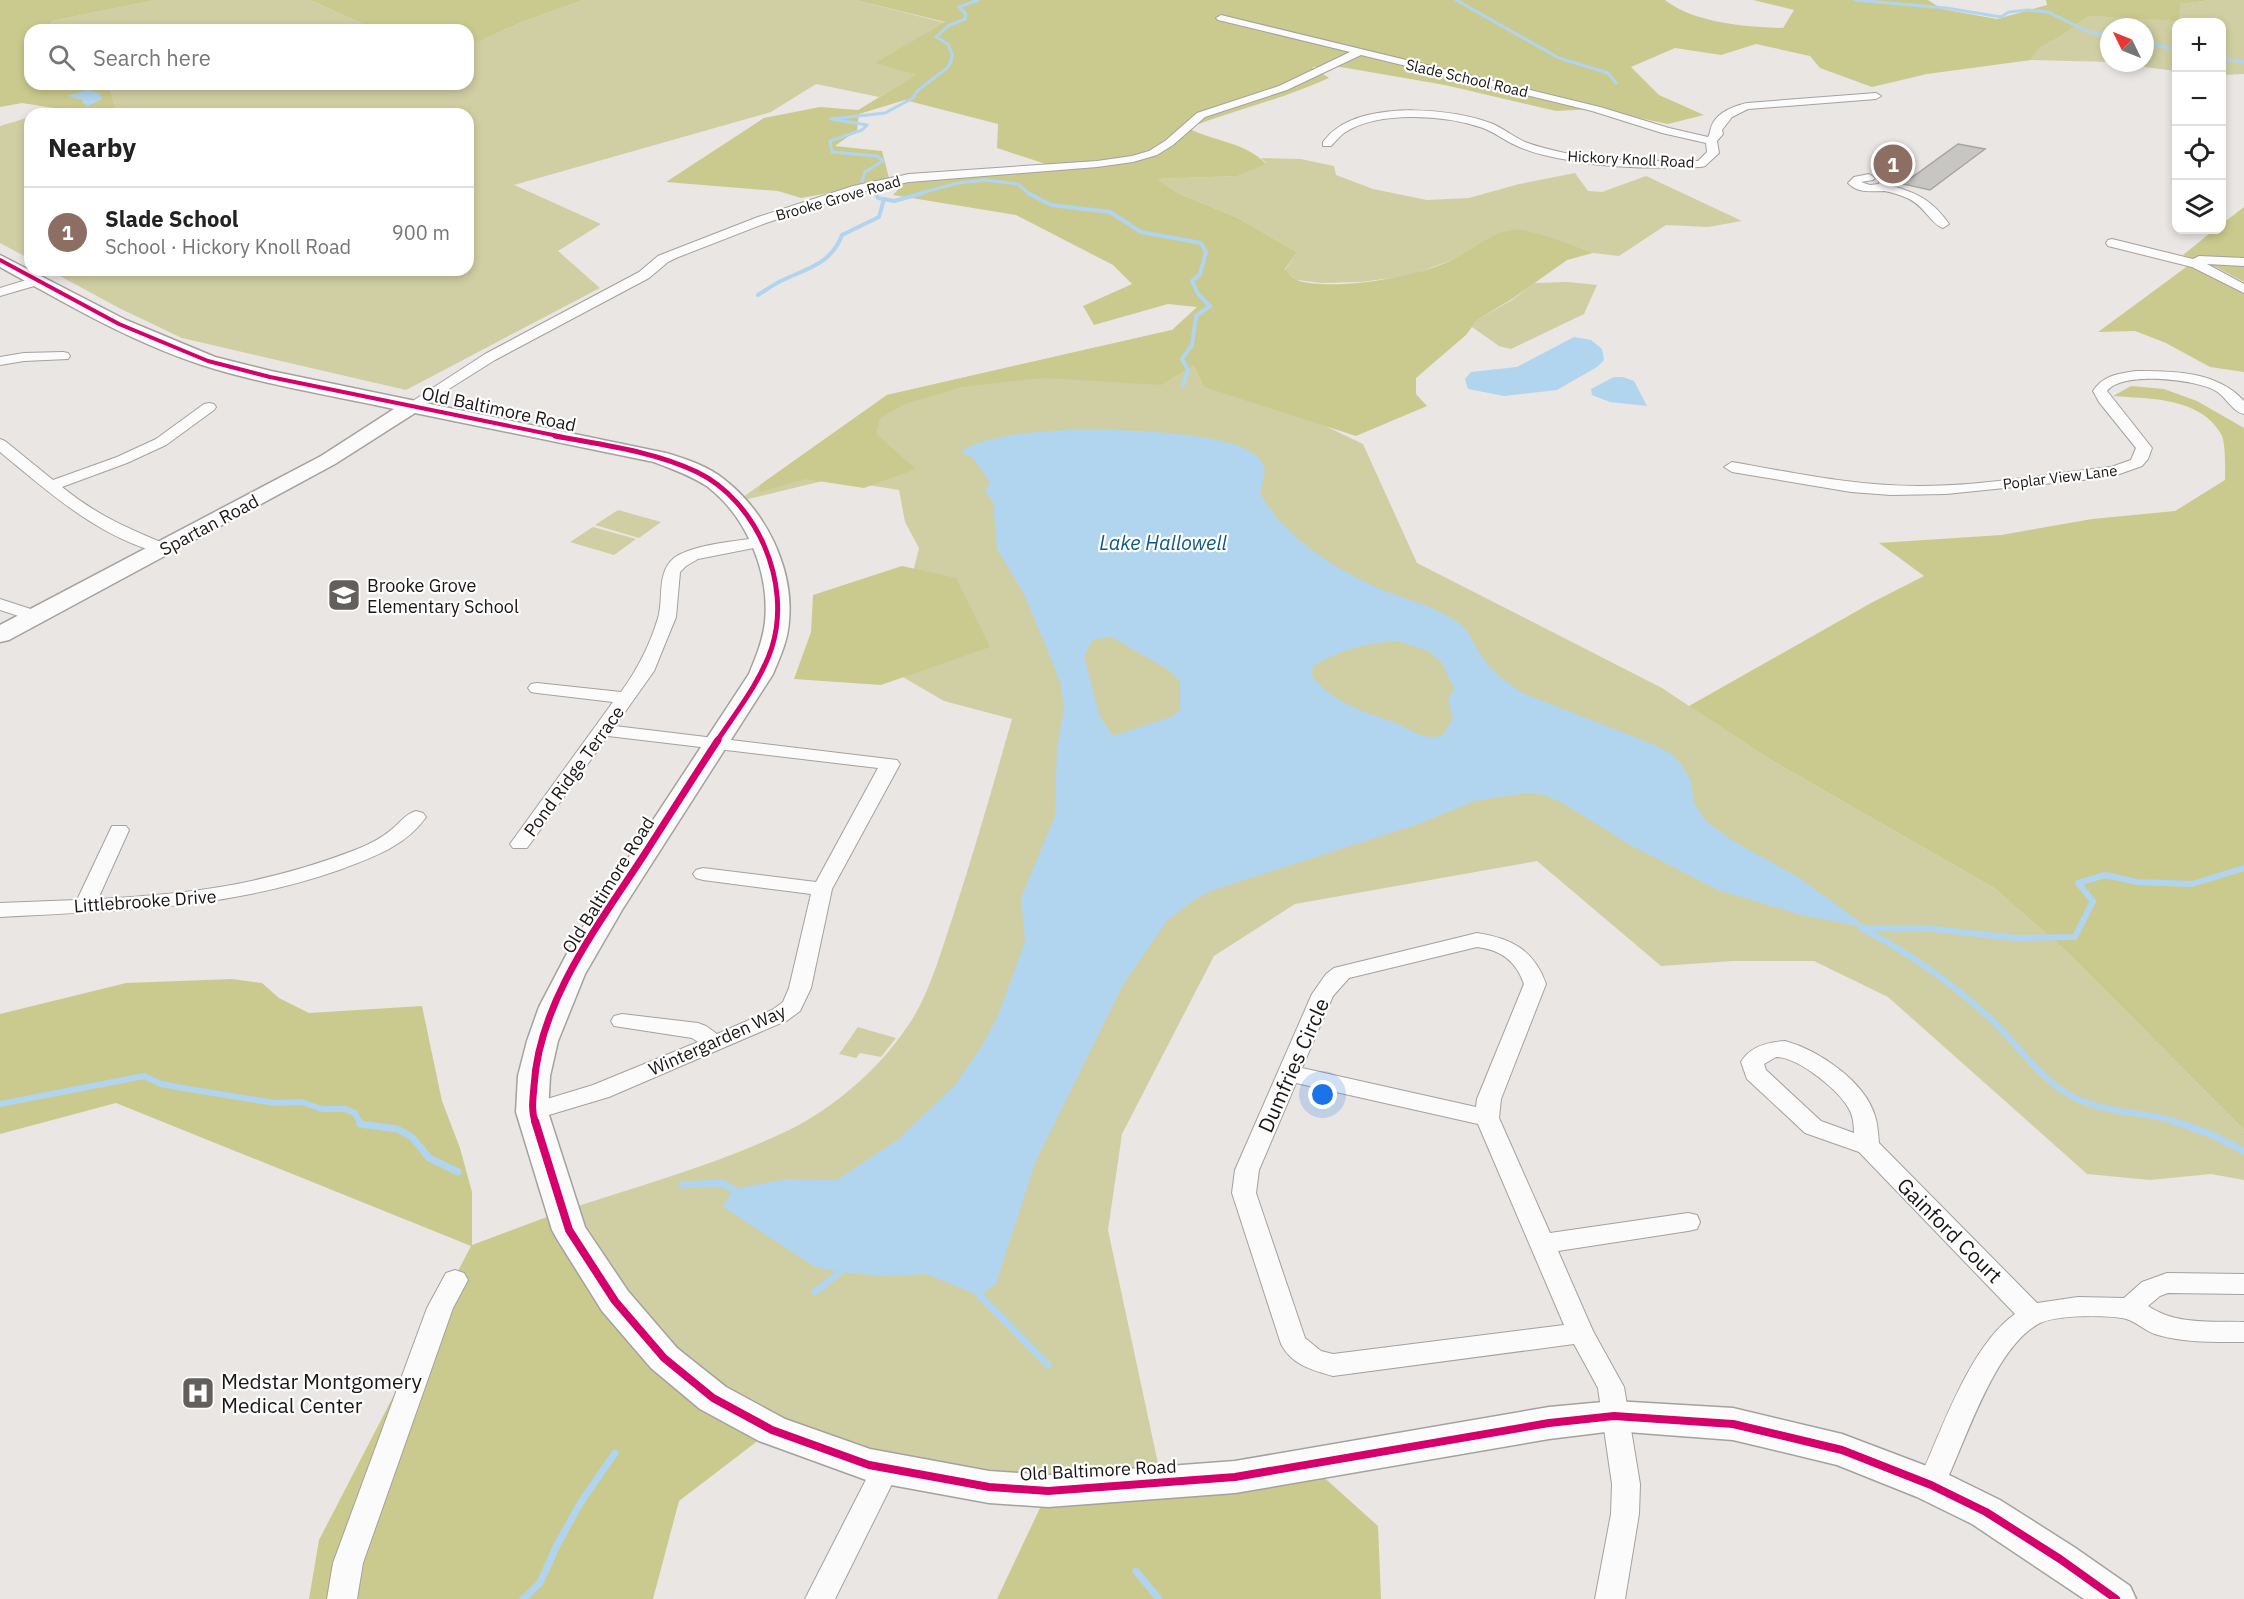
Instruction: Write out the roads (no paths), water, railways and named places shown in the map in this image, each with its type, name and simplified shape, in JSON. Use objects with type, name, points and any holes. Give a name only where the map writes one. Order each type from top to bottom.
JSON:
[{"type":"street","name":"Slade School Road","points":[[1221,18],[1357,53],[1596,109],[1666,131],[1711,141]]},
{"type":"street","name":"Brooke Grove Road","points":[[412,406],[490,357],[644,274],[663,259],[762,220],[869,187],[936,175],[1058,168],[1133,159],[1153,153],[1169,143],[1201,115],[1283,88],[1357,53]]},
{"type":"street","name":"Hickory Knoll Road","points":[[1327,144],[1338,131],[1357,122],[1411,115],[1445,117],[1479,123],[1526,146],[1586,159],[1701,164],[1713,153],[1711,141],[1717,134],[1716,130],[1721,120],[1737,109],[1747,106],[1876,96]]},
{"type":"street","points":[[1869,178],[1858,179],[1854,183],[1870,189],[1884,185],[1922,199],[1930,205],[1943,224]]},
{"type":"street","points":[[2112,243],[2178,259],[2212,271],[2244,289]]},
{"type":"street","points":[[2178,259],[2244,262]]},
{"type":"street","name":"Old Baltimore Road","points":[[0,260],[24,274]]},
{"type":"street","name":"Old Baltimore Road","points":[[27,276],[120,324],[208,361],[270,377],[659,458],[690,468],[715,483],[740,506],[763,542],[777,594],[778,615],[773,644],[761,674],[611,906],[554,1006],[534,1069],[532,1112],[569,1230],[615,1300],[664,1358],[713,1398],[772,1430],[869,1465],[989,1488],[1058,1490],[1235,1477],[1548,1423],[1614,1416],[1733,1424],[1842,1450],[1931,1485],[1986,1512],[2060,1559],[2116,1599]]},
{"type":"street","points":[[0,292],[36,281]]},
{"type":"street","points":[[0,361],[24,357],[63,356]]},
{"type":"street","name":"Poplar View Lane","points":[[1732,467],[1858,488],[1962,489],[2111,472],[2130,467],[2138,462],[2143,456],[2144,448],[2100,391],[2105,381],[2112,378],[2131,376],[2198,380],[2220,387],[2232,396],[2244,410]]},
{"type":"street","name":"Spartan Road","points":[[0,635],[328,460],[412,406]]},
{"type":"street","points":[[50,486],[122,460],[161,442],[209,407]]},
{"type":"street","points":[[0,444],[78,508],[105,525],[164,549]]},
{"type":"street","name":"Pond Ridge Terrace","points":[[520,844],[605,729],[645,670],[667,617],[672,571],[680,562],[693,555],[763,542]]},
{"type":"street","points":[[0,604],[34,616]]},
{"type":"street","points":[[537,688],[627,698]]},
{"type":"street","points":[[605,729],[716,742]]},
{"type":"street","name":"Wintergarden Way","points":[[532,1112],[601,1091],[716,1044],[780,1015],[792,1006],[800,988],[822,889],[891,764],[716,742]]},
{"type":"street","name":"Littlebrooke Drive","points":[[0,910],[164,903],[209,898],[277,885],[323,870],[371,850],[395,838],[416,817]]},
{"type":"street","points":[[85,905],[119,830]]},
{"type":"street","points":[[703,874],[822,889]]},
{"type":"street","name":"Dumfries Circle","points":[[1487,1118],[1489,1100],[1535,984],[1532,972],[1509,947],[1497,942],[1477,940],[1342,973],[1334,979],[1323,994],[1247,1170],[1244,1193],[1294,1344],[1313,1360],[1333,1365],[1581,1333]]},
{"type":"street","points":[[622,1021],[698,1031],[716,1044]]},
{"type":"street","name":"Gainford Court","points":[[1867,1146],[1862,1110],[1851,1095],[1813,1060],[1797,1052],[1780,1048],[1760,1054],[1752,1062],[1755,1073],[1813,1128],[1867,1146],[2032,1315]]},
{"type":"street","points":[[1289,1073],[1487,1118],[1581,1333],[1611,1387],[1626,1484],[1625,1514],[1610,1595]]},
{"type":"street","points":[[1542,1244],[1688,1222]]},
{"type":"street","points":[[342,1599],[352,1552],[440,1308],[455,1280]]},
{"type":"street","points":[[2129,1308],[2151,1289],[2167,1283],[2244,1284]]},
{"type":"street","points":[[1931,1485],[1987,1364],[2009,1333],[2032,1315],[2073,1308],[2129,1308],[2150,1322],[2179,1331],[2244,1332]]},
{"type":"street","points":[[820,1599],[886,1468]]},
{"type":"water","points":[[88,90],[99,93],[102,99],[88,106],[83,103],[83,100],[67,96]]},
{"type":"water","points":[[1574,337],[1591,340],[1602,349],[1604,360],[1597,367],[1557,390],[1504,396],[1468,389],[1465,379],[1471,372],[1517,367]]},
{"type":"water","points":[[1614,377],[1634,381],[1647,406],[1610,402],[1592,395],[1591,389]]},
{"type":"water","name":"Lake Hallowell","points":[[1086,429],[1180,434],[1207,438],[1250,451],[1264,465],[1260,493],[1271,510],[1298,539],[1332,563],[1367,583],[1429,607],[1459,623],[1495,672],[1525,694],[1657,746],[1673,755],[1691,781],[1694,802],[1705,820],[1730,839],[1801,879],[1868,928],[1801,915],[1718,890],[1630,845],[1561,802],[1544,795],[1527,793],[1475,801],[1419,824],[1211,891],[1194,900],[1167,921],[1123,985],[1035,1163],[996,1284],[980,1296],[926,1274],[885,1276],[815,1267],[723,1207],[733,1189],[788,1179],[837,1180],[899,1139],[955,1085],[980,1049],[997,1018],[1025,941],[1021,898],[1055,816],[1057,747],[1064,710],[1061,685],[1024,594],[997,549],[993,502],[985,491],[990,482],[973,458],[962,453],[964,449],[979,443],[1024,433]],"holes":[[[1111,637],[1167,669],[1180,681],[1180,710],[1171,717],[1113,736],[1100,717],[1084,656],[1093,640]],[[1398,641],[1428,651],[1442,663],[1454,689],[1448,699],[1453,719],[1442,736],[1427,737],[1349,705],[1329,693],[1312,676],[1313,666],[1333,656],[1364,646]]]},
{"type":"waterway","points":[[875,193],[862,182],[865,172],[883,161],[877,156],[832,152],[830,141],[862,130],[867,125],[831,119],[885,113],[913,98],[917,91],[947,68],[951,62],[952,54],[948,44],[936,37],[948,26],[965,19],[966,14],[959,7],[978,0]]},
{"type":"waterway","points":[[1456,0],[1559,58],[1608,73],[1616,83]]},
{"type":"waterway","points":[[1855,0],[1946,8],[2001,17],[2009,12],[2028,10],[2048,12],[2089,32],[2100,34]]},
{"type":"waterway","points":[[2154,44],[2172,49]]},
{"type":"waterway","points":[[2226,60],[2244,62]]},
{"type":"waterway","points":[[917,194],[958,183],[985,180],[1018,184],[1029,194]]},
{"type":"waterway","points":[[875,193],[878,198],[884,199]]},
{"type":"waterway","points":[[884,199],[894,201],[923,193]]},
{"type":"waterway","points":[[1028,193],[1051,205],[1110,212],[1141,232],[1201,243],[1206,252],[1200,274],[1192,281],[1198,294],[1210,306],[1196,316],[1192,345],[1182,359],[1188,370],[1183,385]]},
{"type":"waterway","points":[[758,295],[776,283],[825,259],[832,253],[842,235],[879,217],[884,199]]},
{"type":"waterway","points":[[1865,928],[1933,929],[2015,938],[2075,937],[2093,901],[2078,883],[2105,875],[2137,882],[2192,884],[2244,868]]},
{"type":"waterway","points":[[1861,928],[1930,969],[1962,994],[1992,1020],[2049,1080],[2071,1096],[2097,1106],[2178,1122]]},
{"type":"waterway","points":[[0,1104],[144,1076],[161,1084],[188,1089],[275,1103],[301,1102],[322,1109],[345,1109],[355,1113],[359,1122]]},
{"type":"waterway","points":[[359,1121],[360,1124],[397,1129],[412,1137],[429,1158],[458,1172]]},
{"type":"waterway","points":[[2173,1121],[2210,1134],[2244,1151]]},
{"type":"waterway","points":[[683,1185],[721,1183],[733,1189]]},
{"type":"waterway","points":[[815,1292],[840,1272]]},
{"type":"waterway","points":[[980,1296],[1048,1365]]},
{"type":"waterway","points":[[523,1599],[540,1583],[557,1545],[581,1502],[615,1453]]},
{"type":"waterway","points":[[1136,1571],[1159,1599]]},
{"type":"place","name":"Slade School","points":[[1893,164]]},
{"type":"place","name":"Brooke Grove Elementary School","points":[[344,595]]},
{"type":"place","name":"Medstar Montgomery Medical Center","points":[[198,1393]]}]
